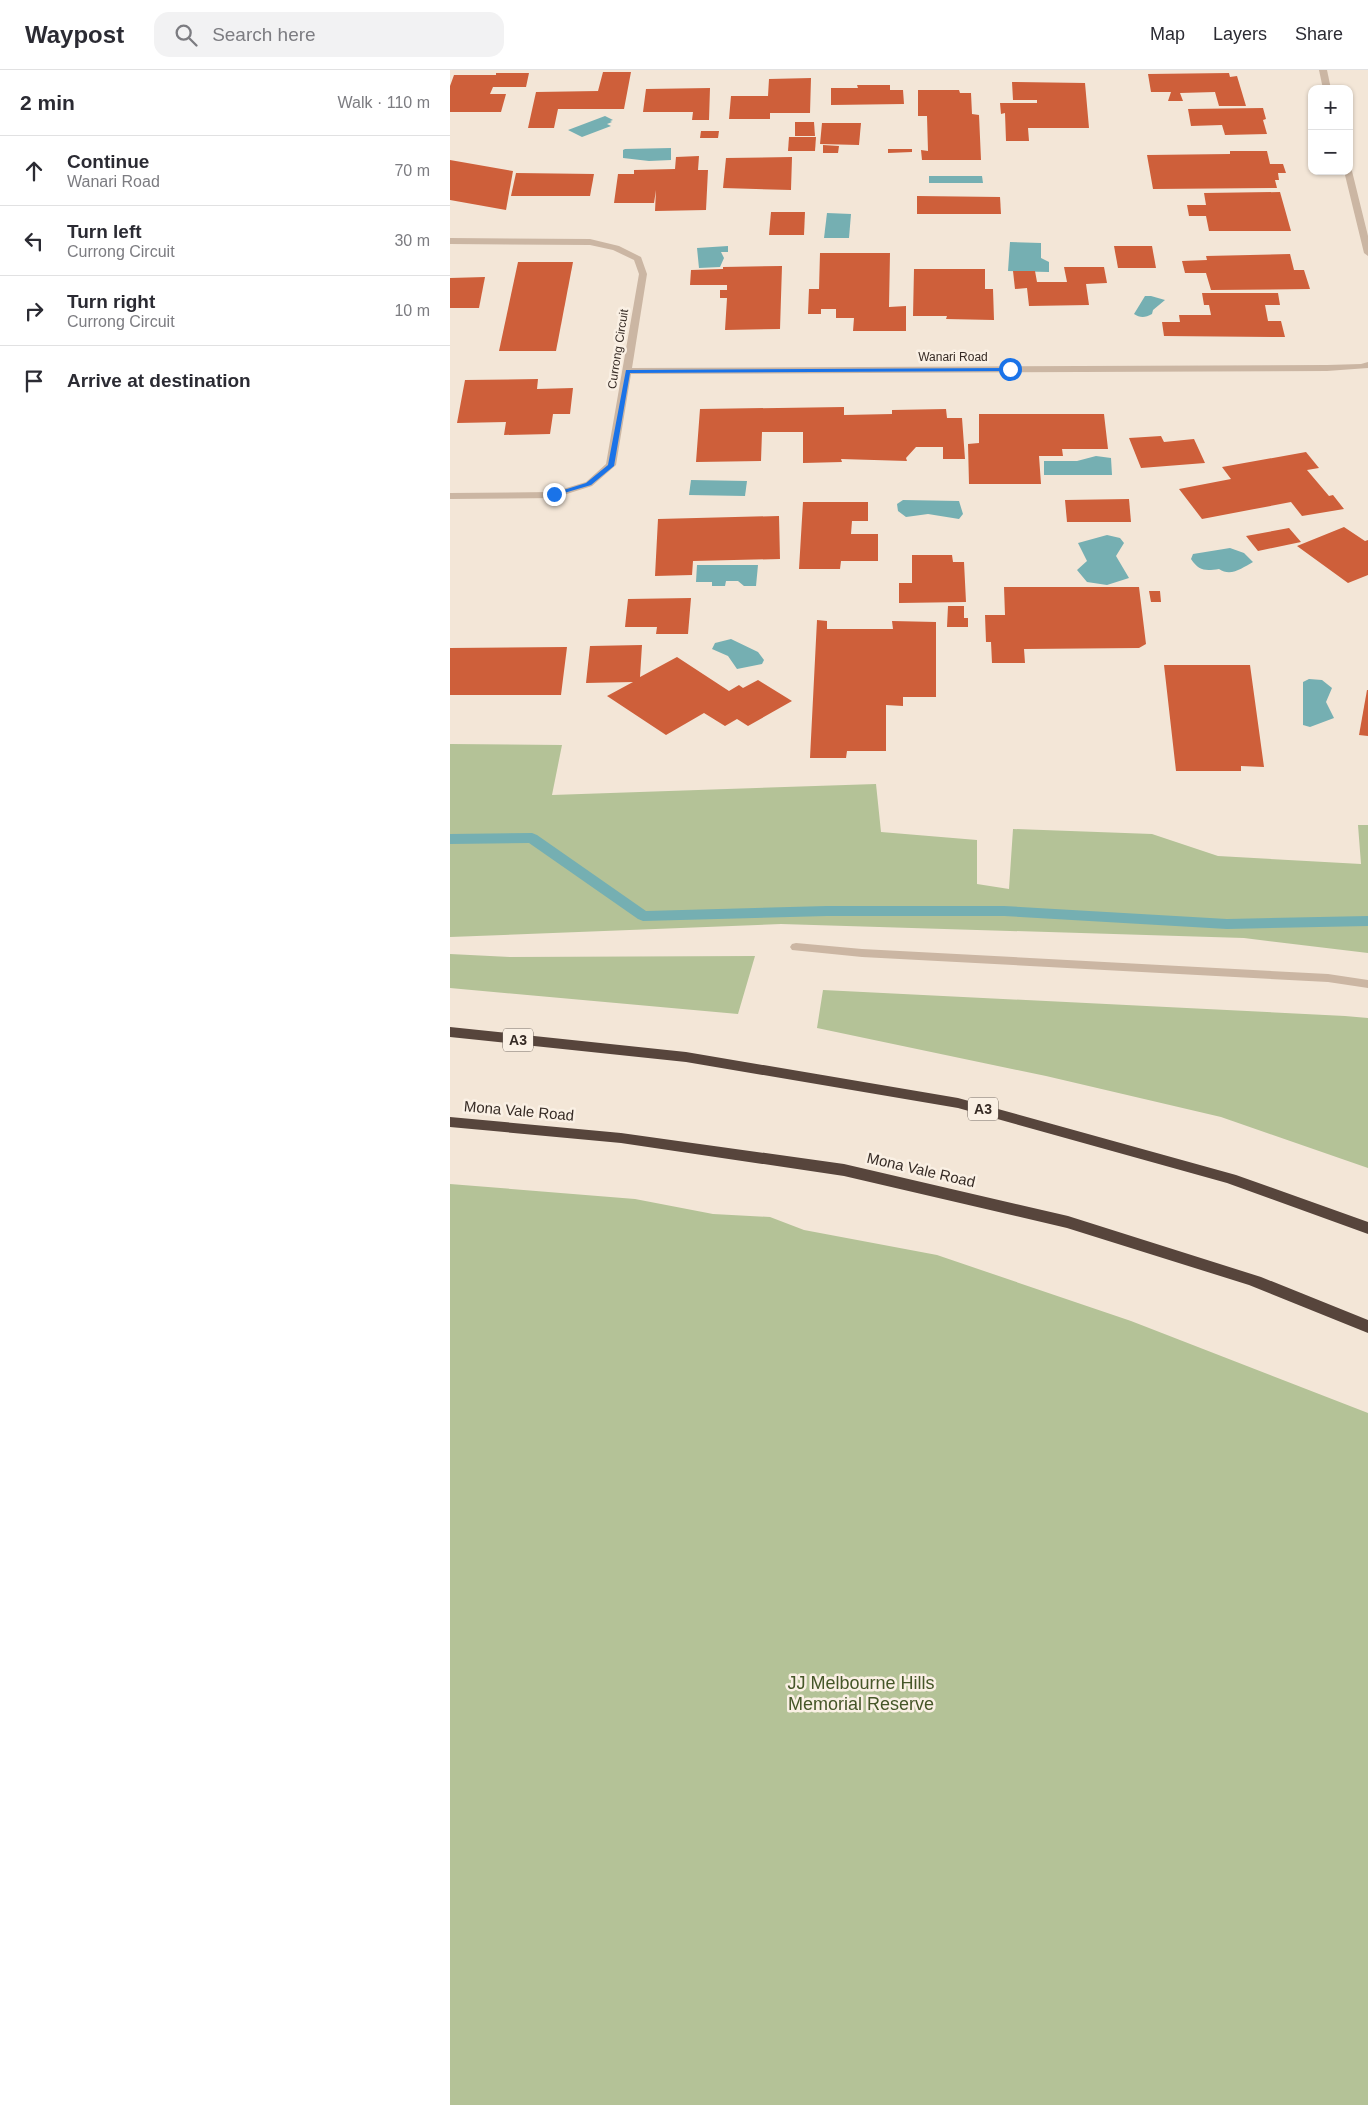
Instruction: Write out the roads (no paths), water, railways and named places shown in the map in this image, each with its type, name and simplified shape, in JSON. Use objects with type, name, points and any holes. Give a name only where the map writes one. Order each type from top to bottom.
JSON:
[{"type":"highway","name":"A3","points":[[450,1032],[686,1057],[958,1102],[1231,1179],[1368,1228]]},
{"type":"highway","name":"Mona Vale Road","points":[[450,1122],[621,1138],[844,1170],[1068,1222],[1255,1281],[1368,1327]]},
{"type":"street","points":[[1323,70],[1326,85]]},
{"type":"street","points":[[1349,175],[1368,253]]},
{"type":"street","name":"Currong Circuit","points":[[450,242],[590,242],[616,248],[638,259],[643,274],[611,466],[589,484],[554,494],[450,496]]},
{"type":"street","name":"Wanari Road","points":[[628,371],[1366,368]]},
{"type":"street","points":[[796,947],[862,953],[1328,978],[1368,984]]},
{"type":"water","points":[[605,116],[613,120],[607,124],[611,126],[582,137],[568,130]]},
{"type":"water","points":[[671,148],[671,160],[649,161],[623,158],[623,150],[625,149]]},
{"type":"water","points":[[929,176],[982,176],[983,183],[929,183]]},
{"type":"water","points":[[827,213],[851,214],[849,238],[824,238]]},
{"type":"water","points":[[1010,242],[1041,243],[1041,258],[1049,262],[1049,272],[1008,271]]},
{"type":"water","points":[[728,246],[728,252],[721,252],[724,258],[720,267],[699,268],[697,248]]},
{"type":"water","points":[[1145,296],[1165,300],[1153,310],[1152,314],[1145,317],[1138,316],[1134,314]]},
{"type":"water","points":[[1096,456],[1111,458],[1112,475],[1044,475],[1044,461],[1077,461]]},
{"type":"water","points":[[691,480],[747,481],[745,496],[689,495]]},
{"type":"water","points":[[903,500],[959,501],[963,514],[959,519],[928,514],[906,517],[898,511],[897,504]]},
{"type":"water","points":[[1107,535],[1120,538],[1124,543],[1116,556],[1129,578],[1107,585],[1087,582],[1077,570],[1087,561],[1078,543]]},
{"type":"water","points":[[1230,548],[1244,553],[1253,562],[1236,571],[1228,572],[1219,569],[1200,568],[1191,559],[1193,554]]},
{"type":"water","points":[[697,565],[758,565],[756,586],[744,586],[738,581],[726,581],[725,586],[712,586],[712,582],[696,582]]},
{"type":"water","points":[[731,639],[758,652],[764,660],[762,664],[737,669],[728,656],[712,649],[715,643]]},
{"type":"water","points":[[1309,679],[1322,680],[1332,688],[1326,702],[1334,718],[1310,727],[1303,725],[1303,682]]},
{"type":"waterway","points":[[450,839],[532,838],[643,916],[827,911],[1004,911],[1227,924],[1368,921]]},
{"type":"park label","name":"JJ Melbourne Hills Memorial Reserve","points":[[861,1694]]}]
